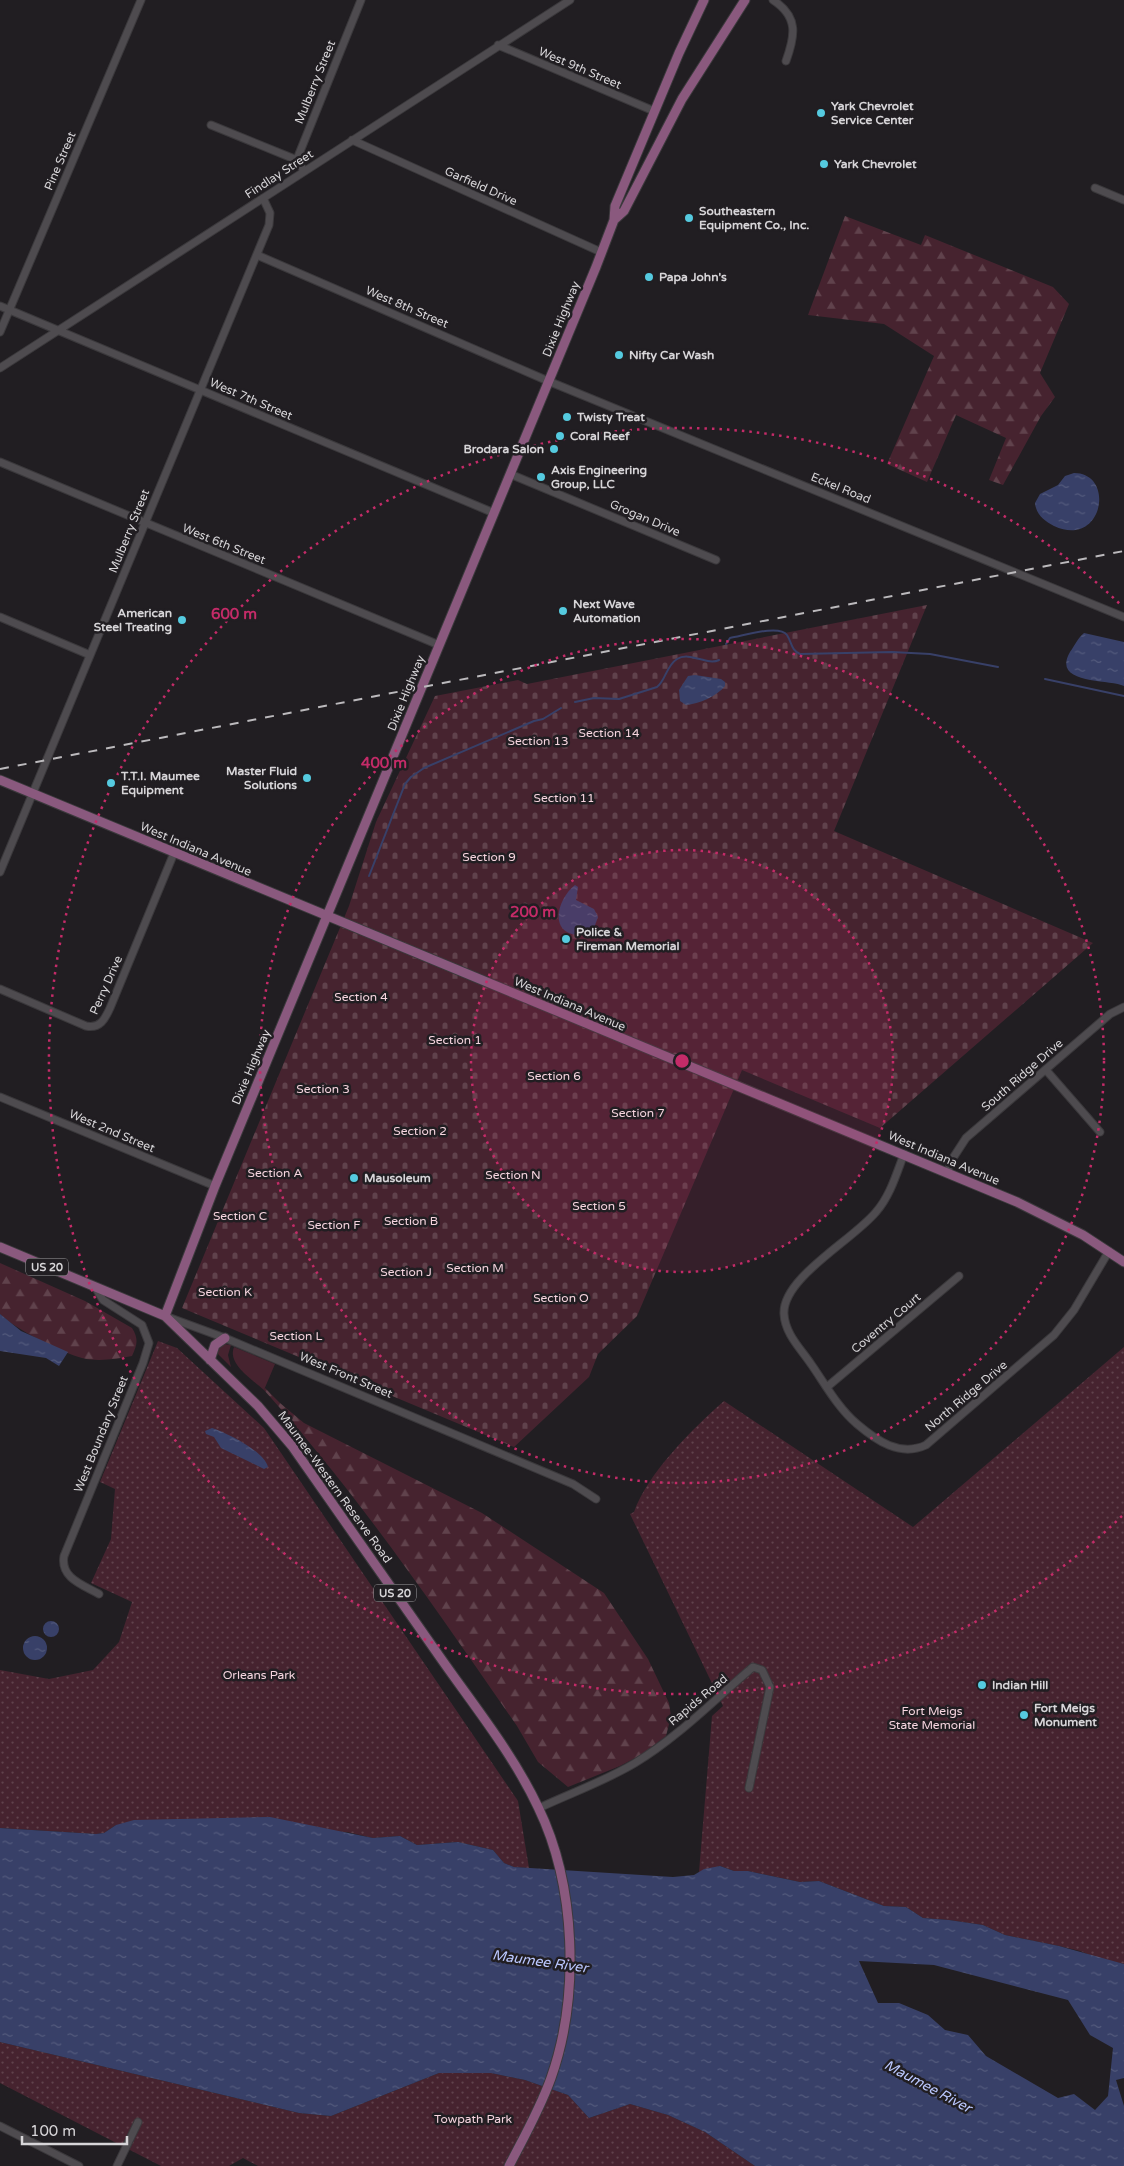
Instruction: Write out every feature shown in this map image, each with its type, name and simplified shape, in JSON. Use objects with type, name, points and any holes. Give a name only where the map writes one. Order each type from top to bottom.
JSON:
[{"type":"main road","name":"Dixie Highway","points":[[165,1316],[215,1186],[614,220],[615,206],[654,111],[704,0]]},
{"type":"main road","name":"Dixie Highway","points":[[614,220],[624,211],[682,99],[745,0]]},
{"type":"main road","name":"West Indiana Avenue","points":[[0,780],[718,1080],[904,1154],[1050,1217],[1109,1251],[1124,1262]]},
{"type":"main road","name":"West Front Street","points":[[0,1247],[165,1316]]},
{"type":"main road","name":"Maumee-Western Reserve Road","points":[[165,1316],[258,1406],[292,1446],[515,1765],[538,1808],[552,1846],[565,1898],[569,1924],[570,1944],[567,2001],[560,2049],[551,2077],[531,2124],[509,2166]]},
{"type":"main road","points":[[210,1360],[215,1345],[225,1338]]},
{"type":"street","name":"Pine Street","points":[[0,332],[141,0]]},
{"type":"street","name":"Mulberry Street","points":[[297,160],[361,0]]},
{"type":"street","name":"Findlay Street","points":[[0,368],[570,0]]},
{"type":"street","points":[[773,0],[785,11],[794,31],[794,40],[786,61]]},
{"type":"street","name":"West 9th Street","points":[[498,45],[654,111]]},
{"type":"street","points":[[211,125],[297,160],[304,172]]},
{"type":"street","name":"Garfield Drive","points":[[352,140],[601,252]]},
{"type":"street","points":[[1095,188],[1124,200]]},
{"type":"street","name":"Mulberry Street","points":[[0,872],[256,255],[270,219],[263,198]]},
{"type":"street","name":"West 8th Street","points":[[256,255],[548,381]]},
{"type":"street","name":"West 7th Street","points":[[0,306],[494,513]]},
{"type":"street","name":"Eckel Road","points":[[548,381],[1124,617]]},
{"type":"street","name":"West 6th Street","points":[[0,462],[439,645]]},
{"type":"street","name":"Grogan Drive","points":[[510,474],[716,560]]},
{"type":"street","points":[[0,618],[90,655]]},
{"type":"street","name":"Perry Drive","points":[[0,990],[86,1026],[99,1026],[110,1008],[174,853]]},
{"type":"street","name":"South Ridge Drive","points":[[947,1173],[953,1158],[966,1138],[1110,1014],[1124,1007]]},
{"type":"street","points":[[1046,1070],[1100,1132]]},
{"type":"street","name":"West 2nd Street","points":[[0,1097],[215,1186]]},
{"type":"street","name":"North Ridge Drive","points":[[904,1154],[886,1197],[874,1215],[795,1284],[786,1298],[784,1314],[788,1330],[827,1387],[855,1422],[881,1442],[900,1449],[926,1445],[1054,1335],[1074,1310],[1109,1251]]},
{"type":"street","name":"Coventry Court","points":[[827,1387],[959,1276]]},
{"type":"street","name":"West Boundary Street","points":[[95,1287],[103,1300],[142,1325],[149,1343],[143,1363],[64,1556],[62,1566],[65,1572],[76,1582],[100,1594]]},
{"type":"street","name":"West Front Street","points":[[165,1316],[225,1338],[573,1484],[596,1499]]},
{"type":"street","name":"Rapids Road","points":[[538,1808],[591,1786],[647,1755],[753,1667],[762,1670],[770,1687],[749,1788]]},
{"type":"street","points":[[117,2166],[138,2122]]},
{"type":"street","points":[[0,2126],[79,2166]]},
{"type":"green space","points":[[845,216],[921,245],[925,235],[1053,287],[1069,304],[1040,373],[1055,397],[1041,416],[1003,485],[989,480],[1006,438],[956,415],[927,482],[887,464],[934,356],[884,324],[808,315]]},
{"type":"green space","points":[[927,605],[834,831],[1093,943],[880,1128],[742,1070],[637,1316],[598,1354],[589,1377],[514,1447],[182,1308],[349,906],[376,822],[435,696],[518,680],[527,684]]},
{"type":"green space","points":[[0,1263],[85,1301],[132,1328],[136,1335],[136,1342],[132,1356],[101,1360],[82,1358],[39,1340],[7,1320],[0,1314]]},
{"type":"green space","name":"Orleans Park","points":[[158,1341],[177,1348],[264,1428],[518,1801],[529,1868],[514,1867],[504,1863],[493,1850],[458,1842],[417,1845],[400,1836],[373,1838],[347,1832],[116,1825],[104,1833],[96,1834],[0,1828],[0,1670],[49,1679],[93,1670],[119,1642],[132,1602],[91,1583],[111,1539],[115,1489],[100,1482]]},
{"type":"green space","points":[[224,1344],[231,1345],[228,1355],[231,1367],[218,1354],[218,1349]]},
{"type":"green space","points":[[234,1347],[275,1364],[264,1390],[237,1365],[233,1353]]},
{"type":"green space","name":"Fort Meigs State Memorial","points":[[1124,1347],[1124,1964],[1095,1957],[1080,1951],[1005,1935],[983,1925],[923,1918],[906,1907],[884,1906],[819,1881],[800,1882],[748,1871],[734,1871],[720,1866],[699,1872],[712,1716],[723,1706],[630,1514],[634,1512],[649,1482],[672,1452],[724,1401],[913,1527]]},
{"type":"green space","points":[[265,1388],[304,1423],[482,1513],[604,1593],[648,1659],[669,1703],[671,1716],[666,1736],[641,1755],[620,1766],[568,1787],[538,1762],[517,1726],[396,1554],[332,1470],[264,1390]]},
{"type":"green space","name":"Towpath Park","points":[[0,2042],[299,2113],[331,2116],[439,2073],[491,2073],[525,2080],[568,2095],[589,2118],[630,2104],[668,2115],[705,2132],[755,2166],[258,2166],[243,2158],[229,2166],[161,2166],[0,2083]]},
{"type":"water","points":[[1074,473],[1087,476],[1095,485],[1099,496],[1098,508],[1093,519],[1084,527],[1071,530],[1054,526],[1047,522],[1039,514],[1035,503],[1040,494],[1058,485],[1065,476]]},
{"type":"water","points":[[1084,633],[1124,642],[1124,686],[1084,679],[1068,670],[1066,663],[1070,652]]},
{"type":"water","points":[[695,675],[721,679],[725,682],[725,686],[707,699],[686,705],[680,701],[679,690],[688,676]]},
{"type":"water","points":[[575,885],[578,887],[576,900],[594,909],[598,917],[594,928],[582,935],[571,934],[564,930],[560,924],[559,916],[563,899]]},
{"type":"water","points":[[0,1314],[21,1331],[68,1352],[59,1366],[46,1358],[0,1351]]},
{"type":"water","points":[[212,1428],[235,1438],[252,1449],[260,1455],[268,1467],[264,1469],[221,1448],[214,1437],[206,1434],[205,1431]]},
{"type":"water","points":[[48,1621],[54,1621],[59,1626],[57,1635],[48,1637],[43,1632],[43,1626]]},
{"type":"water","points":[[35,1636],[44,1639],[47,1648],[44,1657],[35,1660],[26,1657],[23,1648],[26,1639]]},
{"type":"water","name":"Maumee River","points":[[270,1817],[373,1838],[400,1836],[417,1845],[458,1842],[493,1850],[504,1863],[514,1867],[673,1877],[694,1875],[704,1869],[720,1866],[734,1871],[748,1871],[800,1882],[819,1881],[884,1906],[906,1907],[923,1918],[983,1925],[1005,1935],[1059,1946],[1124,1964],[1124,2078],[1116,2080],[1124,2106],[1124,2166],[755,2166],[705,2132],[668,2115],[630,2104],[589,2118],[568,2095],[525,2080],[491,2073],[439,2073],[331,2116],[299,2113],[0,2042],[0,1828],[96,1834],[104,1833],[116,1825],[134,1820]],"holes":[[[859,1961],[934,1965],[1068,2000],[1090,2035],[1113,2048],[1108,2096],[1095,2110],[1074,2094],[1058,2098],[986,2056],[968,2035],[945,2030],[928,2015],[899,2003],[878,2003]]]},
{"type":"waterway","points":[[726,644],[730,638],[760,632],[777,631],[787,635],[793,648],[800,654],[892,652],[930,654],[998,667]]},
{"type":"waterway","points":[[575,702],[594,698],[619,699],[657,687],[673,662],[682,657],[693,657],[709,661],[719,660]]},
{"type":"waterway","points":[[1045,679],[1124,696]]},
{"type":"waterway","points":[[369,876],[405,784],[411,777],[424,768],[534,721],[543,719],[561,708]]},
{"type":"railway","points":[[0,769],[1124,551]]},
{"type":"place","name":"Yark Chevrolet Service Center","points":[[821,113]]},
{"type":"place","name":"Yark Chevrolet","points":[[824,164]]},
{"type":"place","name":"Southeastern Equipment Co., Inc.","points":[[689,218]]},
{"type":"place","name":"Papa John's","points":[[649,277]]},
{"type":"place","name":"Nifty Car Wash","points":[[619,355]]},
{"type":"place","name":"Twisty Treat","points":[[567,417]]},
{"type":"place","name":"Coral Reef","points":[[560,436]]},
{"type":"place","name":"Brodara Salon","points":[[554,449]]},
{"type":"place","name":"Axis Engineering Group, LLC","points":[[541,477]]},
{"type":"place","name":"Next Wave Automation","points":[[563,611]]},
{"type":"place","name":"American Steel Treating","points":[[182,620]]},
{"type":"place","name":"Master Fluid Solutions","points":[[307,778]]},
{"type":"place","name":"T.T.I. Maumee Equipment","points":[[111,783]]},
{"type":"place","name":"Police & Fireman Memorial","points":[[566,939]]},
{"type":"place","name":"Mausoleum","points":[[354,1178]]},
{"type":"place","name":"Indian Hill","points":[[982,1685]]},
{"type":"place","name":"Fort Meigs Monument","points":[[1024,1715]]},
{"type":"park label","name":"Section 14","points":[[609,733]]},
{"type":"park label","name":"Section 13","points":[[538,741]]},
{"type":"park label","name":"Section 11","points":[[564,798]]},
{"type":"park label","name":"Section 9","points":[[489,857]]},
{"type":"park label","name":"Section 4","points":[[361,997]]},
{"type":"park label","name":"Section 1","points":[[455,1040]]},
{"type":"park label","name":"Section 6","points":[[554,1076]]},
{"type":"park label","name":"Section 3","points":[[323,1089]]},
{"type":"park label","name":"Section 7","points":[[638,1113]]},
{"type":"park label","name":"Section 2","points":[[420,1131]]},
{"type":"park label","name":"Section A","points":[[275,1173]]},
{"type":"park label","name":"Section N","points":[[513,1175]]},
{"type":"park label","name":"Section 5","points":[[599,1206]]},
{"type":"park label","name":"Section C","points":[[240,1216]]},
{"type":"park label","name":"Section B","points":[[411,1221]]},
{"type":"park label","name":"Section F","points":[[334,1225]]},
{"type":"park label","name":"Section M","points":[[475,1268]]},
{"type":"park label","name":"Section J","points":[[406,1272]]},
{"type":"park label","name":"Section K","points":[[225,1292]]},
{"type":"park label","name":"Section O","points":[[561,1298]]},
{"type":"park label","name":"Section L","points":[[296,1336]]}]
